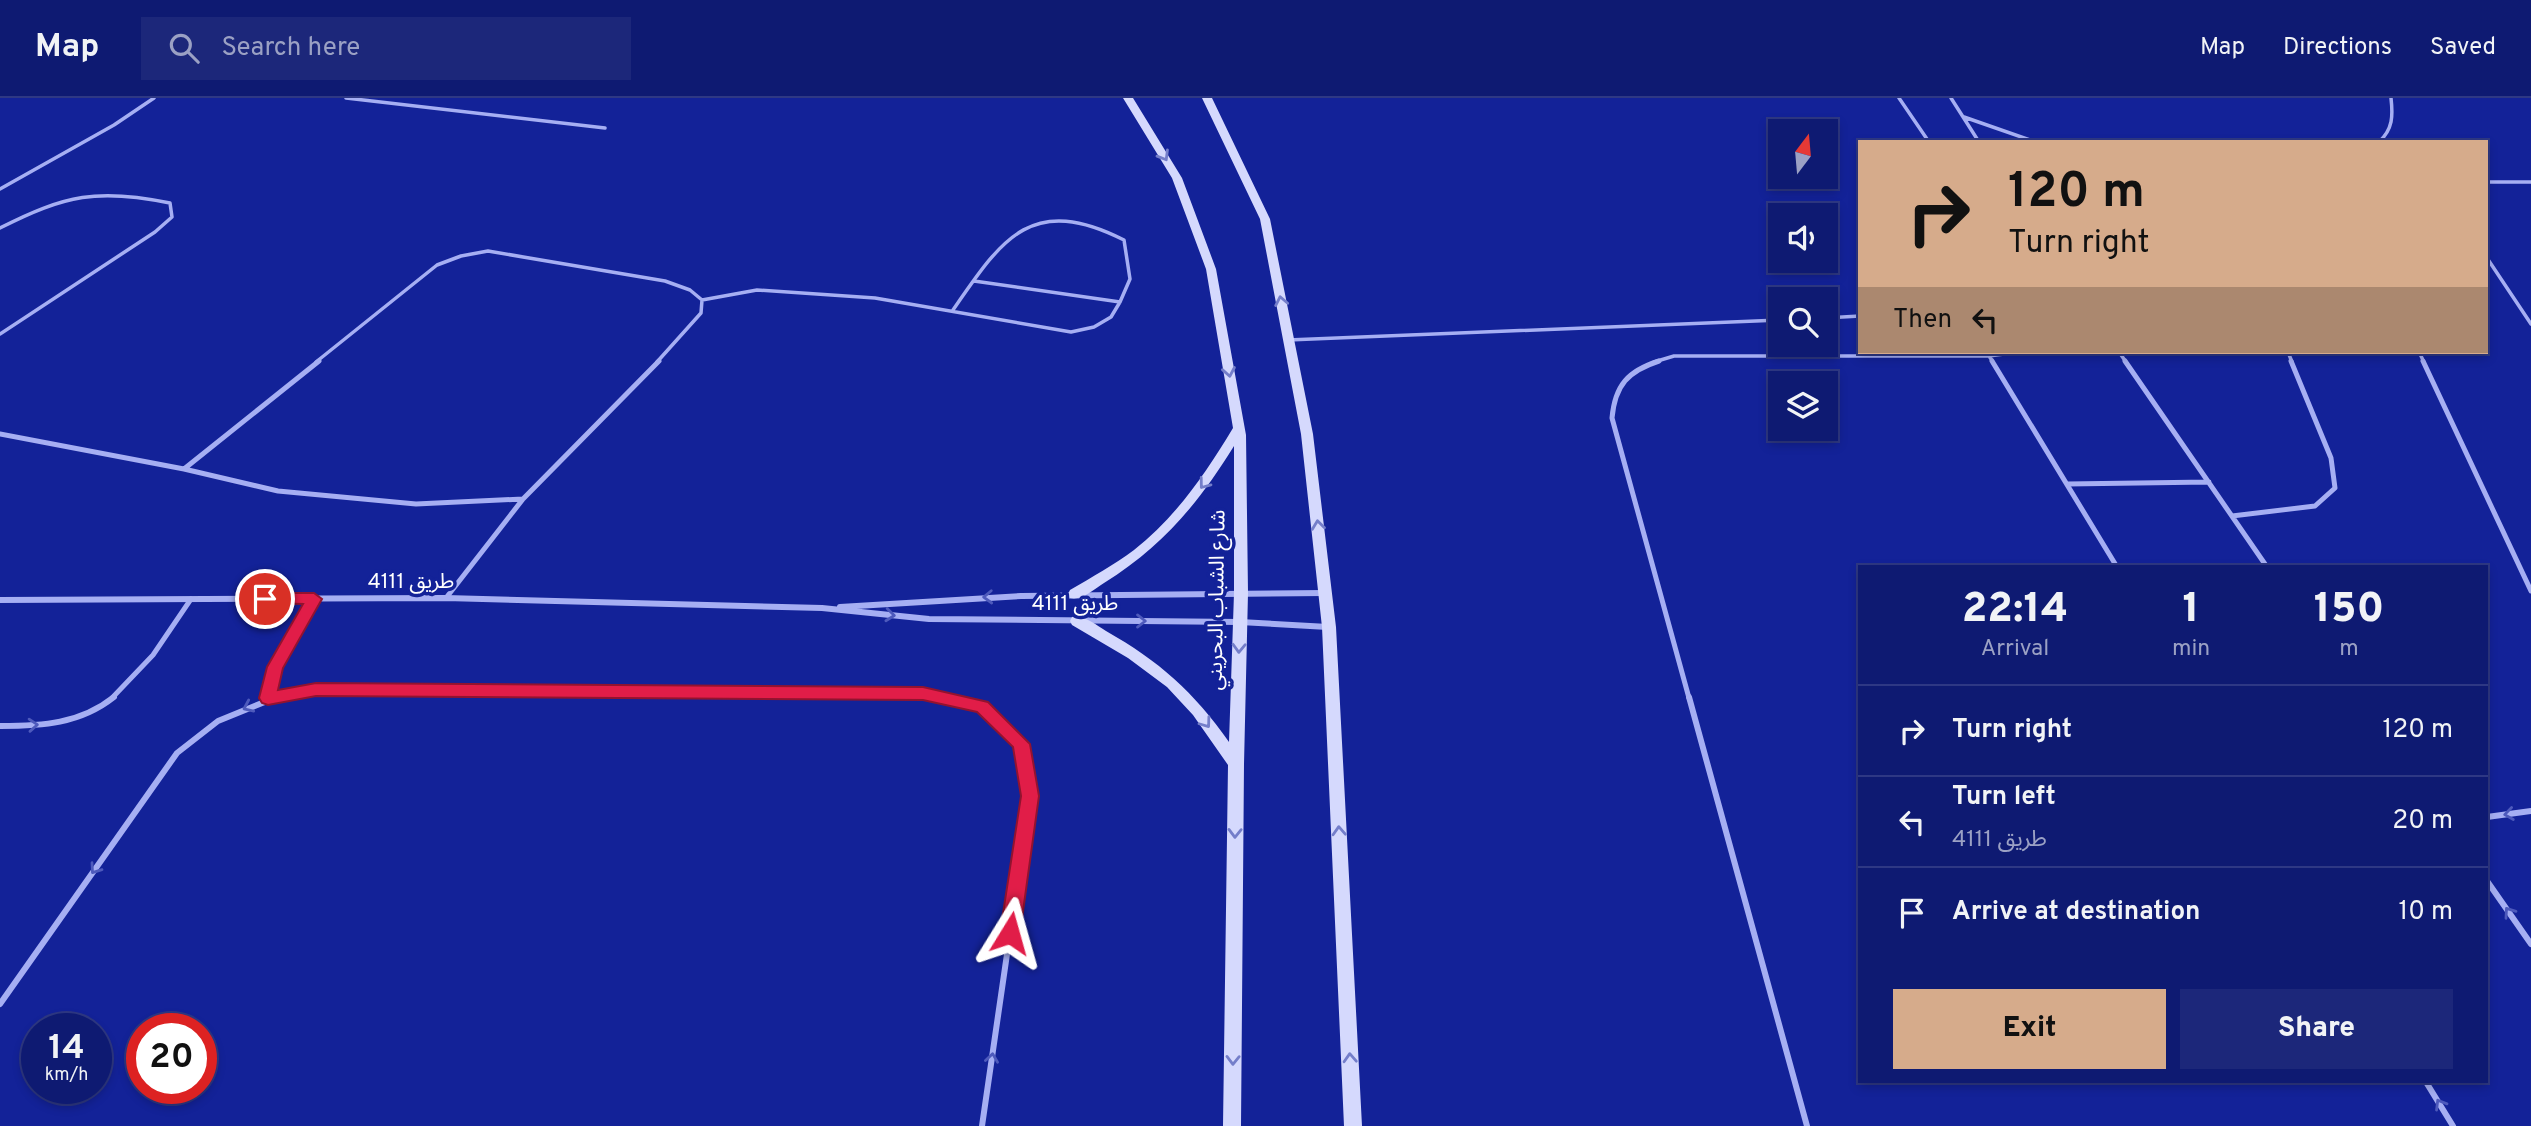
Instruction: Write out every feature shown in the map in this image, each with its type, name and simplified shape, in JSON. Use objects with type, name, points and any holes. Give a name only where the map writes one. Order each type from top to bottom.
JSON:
[{"type":"street","name":"شارع الشباب البحريني","points":[[1128,98],[1177,178],[1210,269],[1239,426],[1241,593],[1236,764],[1232,1126]]},
{"type":"street","points":[[1207,98],[1265,219],[1307,434],[1329,627],[1353,1126]]},
{"type":"street","points":[[1076,594],[1139,553],[1170,523],[1206,483],[1239,426]]},
{"type":"street","name":"طريق 4111","points":[[822,608],[928,599],[1076,594],[1326,593]]},
{"type":"street","name":"طريق 4111","points":[[0,600],[446,598],[822,608],[929,619],[1240,622],[1329,627]]},
{"type":"street","points":[[1077,621],[1130,651],[1163,675],[1186,696],[1236,764]]},
{"type":"lane","points":[[0,189],[114,125],[154,98]]},
{"type":"lane","points":[[346,98],[606,128]]},
{"type":"lane","points":[[1899,98],[1927,140]]},
{"type":"lane","points":[[1951,98],[1978,140]]},
{"type":"lane","points":[[2381,140],[2393,121],[2391,98]]},
{"type":"lane","points":[[1964,117],[2030,140]]},
{"type":"lane","points":[[2488,182],[2531,182]]},
{"type":"lane","points":[[0,228],[45,204],[88,193],[136,195],[170,203],[172,217],[155,232],[0,334]]},
{"type":"lane","points":[[702,300],[757,290],[875,298],[1071,332],[1094,327],[1111,317],[1120,302],[1130,279],[1124,240],[1106,230],[1078,223],[1048,222],[1016,232],[997,248],[953,310]]},
{"type":"lane","points":[[184,469],[437,265],[461,256],[488,251],[665,281],[690,290],[702,300]]},
{"type":"lane","points":[[2488,260],[2531,324]]},
{"type":"lane","points":[[974,281],[1120,302]]},
{"type":"lane","points":[[446,598],[523,499],[682,337],[701,313],[702,300]]},
{"type":"lane","points":[[1838,317],[1858,316]]},
{"type":"lane","points":[[1288,340],[1768,320]]},
{"type":"lane","points":[[1807,1126],[1612,418],[1612,396],[1624,378],[1645,364],[1674,356],[2004,354]]},
{"type":"lane","points":[[2120,354],[2266,565]]},
{"type":"lane","points":[[2232,516],[2315,506],[2335,488],[2331,458],[2289,354]]},
{"type":"lane","points":[[2420,354],[2531,591]]},
{"type":"lane","points":[[1989,356],[2116,565]]},
{"type":"lane","points":[[0,434],[184,469],[278,491],[416,504],[523,499]]},
{"type":"lane","points":[[2067,484],[2209,482]]},
{"type":"lane","points":[[0,726],[66,722],[102,706],[127,685],[156,650],[191,599]]},
{"type":"lane","points":[[268,698],[275,667],[314,599]]},
{"type":"lane","points":[[0,1004],[177,753],[218,720],[268,698],[316,690],[923,694],[982,707],[1021,744],[1030,796],[982,1126]]},
{"type":"lane","points":[[2488,817],[2531,811]]},
{"type":"lane","points":[[2488,882],[2531,944]]},
{"type":"lane","points":[[2427,1083],[2453,1126]]},
{"type":"route","points":[[265,599],[314,599],[275,667],[268,698],[316,690],[923,694],[982,707],[1021,744],[1030,796],[1010,933]]}]
